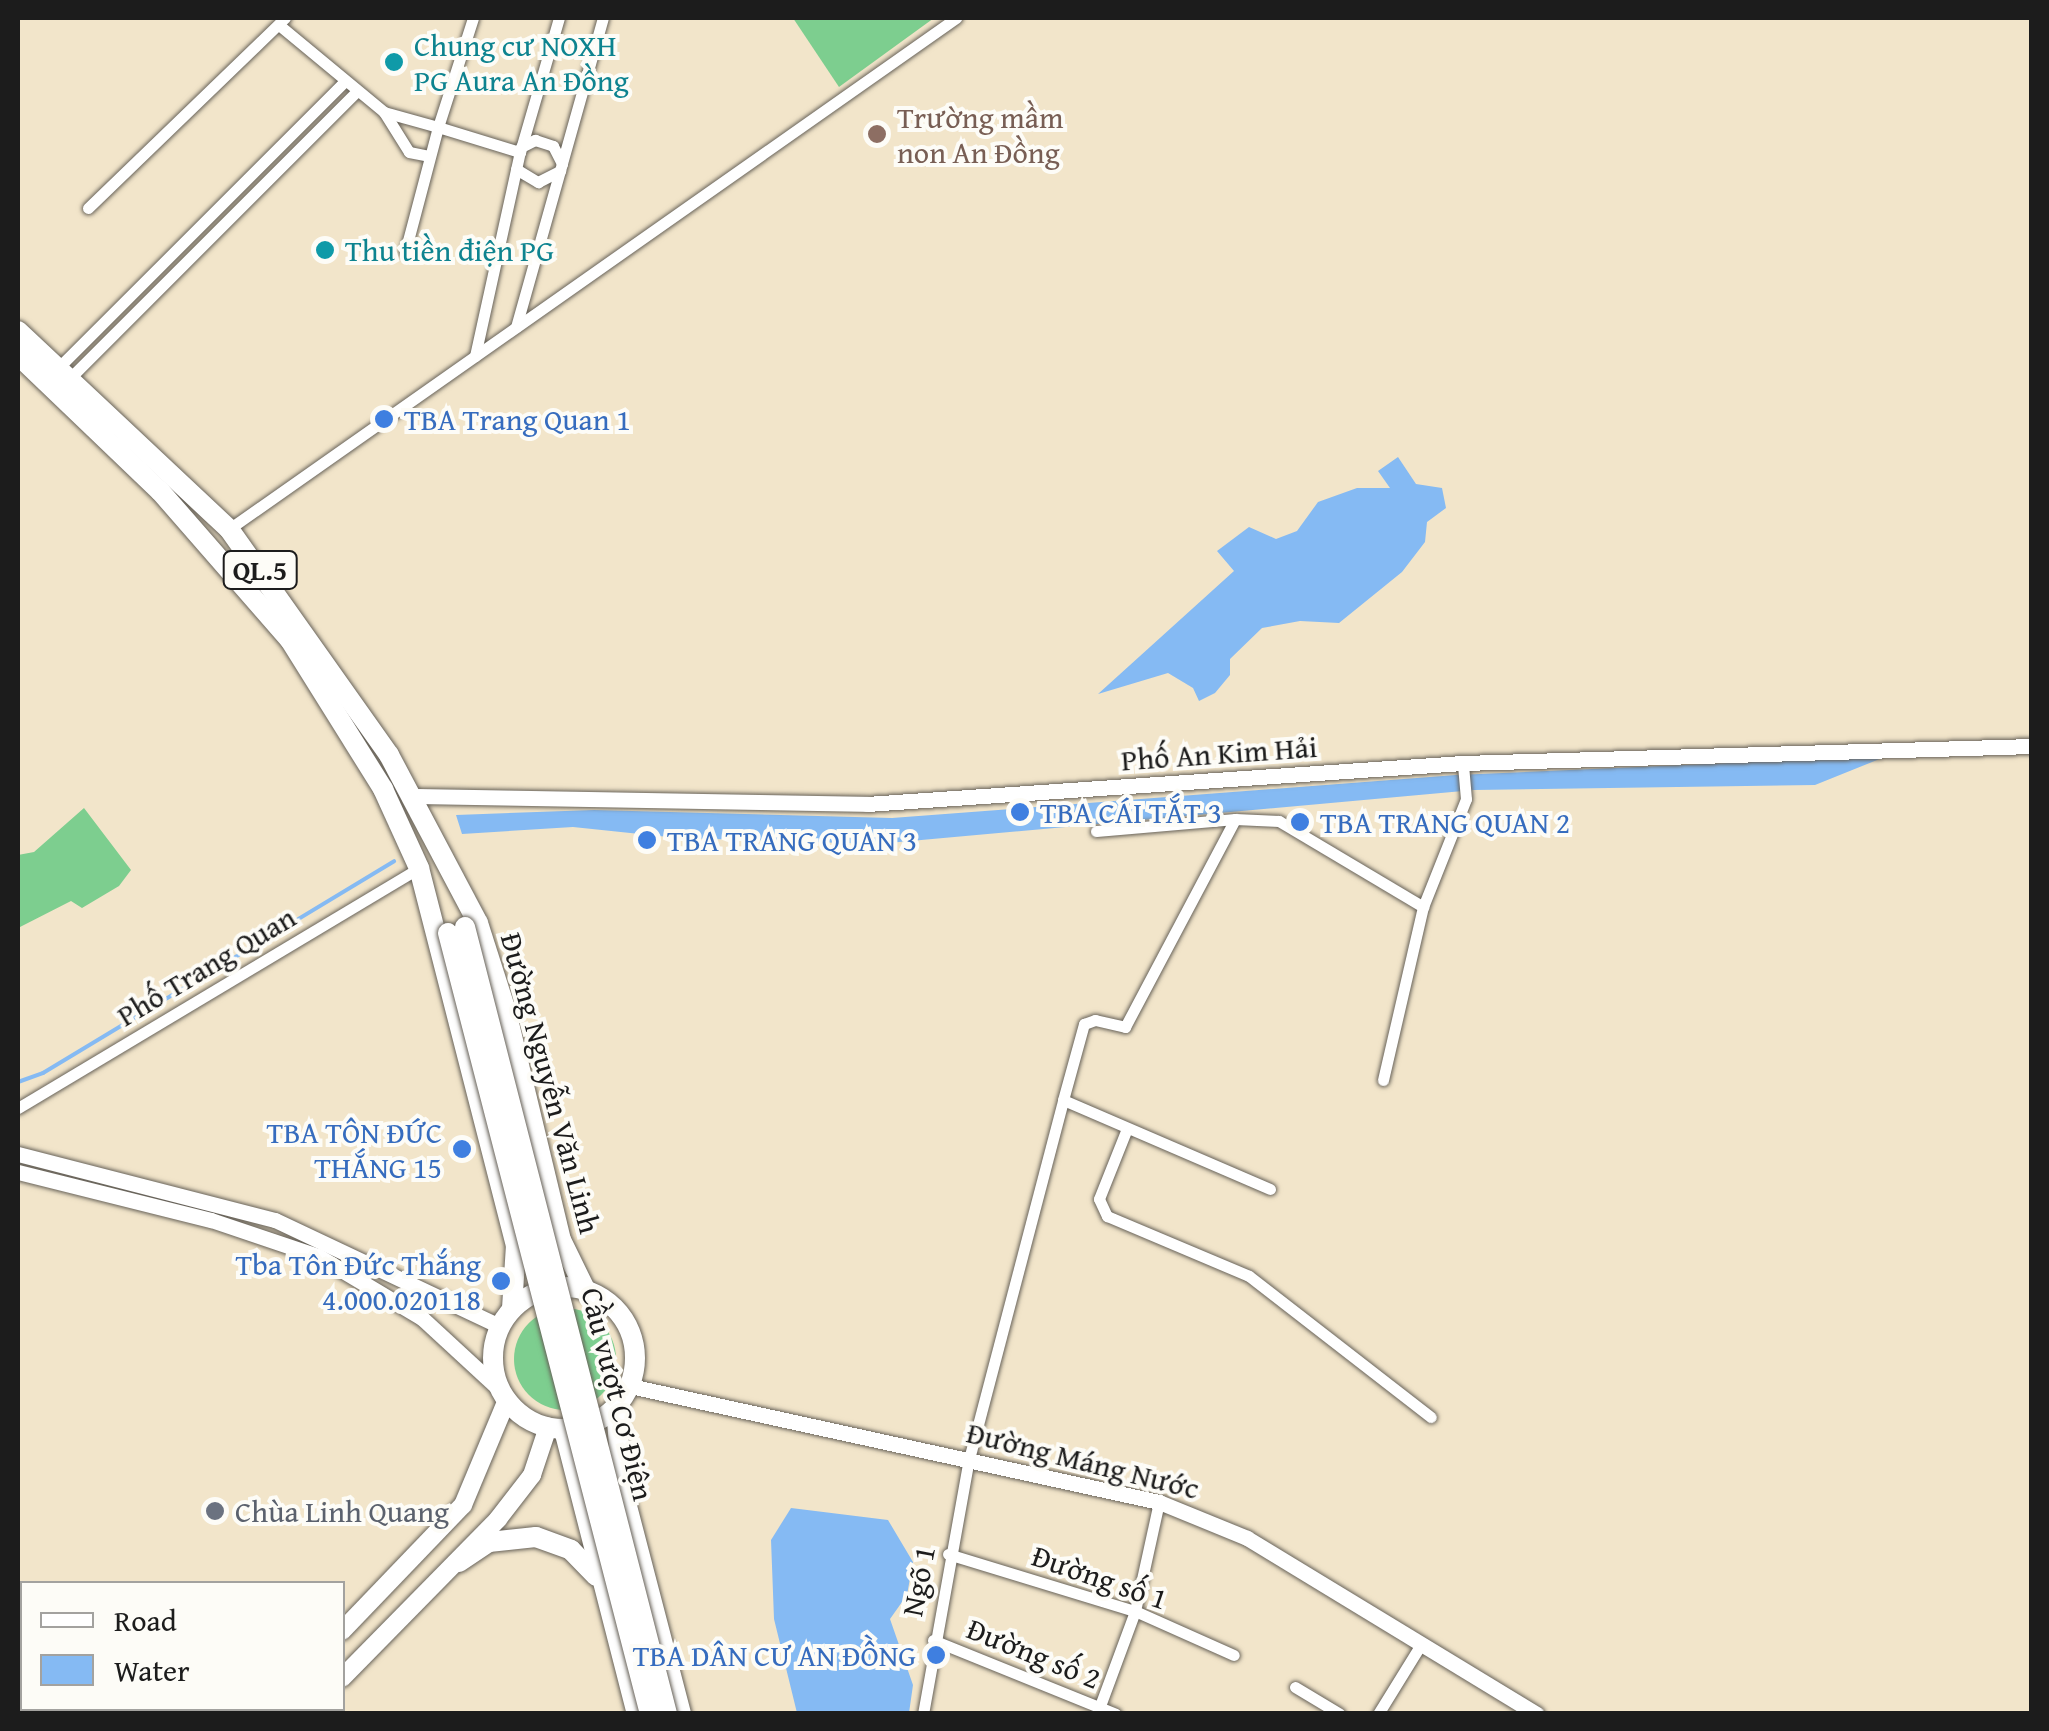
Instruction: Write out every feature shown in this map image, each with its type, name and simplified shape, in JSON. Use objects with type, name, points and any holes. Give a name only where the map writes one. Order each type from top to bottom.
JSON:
[{"type":"highway","name":"Đường Nguyễn Văn Linh","points":[[18,330],[290,640],[383,790],[419,868],[516,1245],[506,1318]]},
{"type":"highway","name":"Đường Nguyễn Văn Linh","points":[[18,355],[58,380],[229,529],[346,688],[410,796],[440,860],[465,894],[491,960],[561,1240],[586,1291]]},
{"type":"highway","name":"Cầu vượt Cơ Điện","points":[[440,860],[650,1714]]},
{"type":"highway","name":"Cầu vượt Cơ Điện","points":[[419,868],[457,930],[667,1714]]},
{"type":"highway","points":[[551,1289],[586,1291],[615,1308],[628,1327],[636,1362],[630,1386],[616,1407],[596,1422],[556,1428],[503,1395],[493,1358],[506,1318],[551,1289]]},
{"type":"highway","points":[[616,1407],[622,1488],[681,1714]]},
{"type":"highway","points":[[556,1428],[637,1714]]},
{"type":"highway","points":[[459,1562],[488,1542],[536,1537],[581,1558],[602,1589]]},
{"type":"main road","name":"Phố An Kim Hải","points":[[410,796],[867,804],[1463,766],[2032,746]]},
{"type":"main road","points":[[18,1154],[275,1220],[506,1318]]},
{"type":"main road","points":[[18,1172],[212,1220],[318,1256],[422,1318],[503,1395],[463,1505],[345,1628]]},
{"type":"main road","name":"Đường Máng Nước","points":[[630,1386],[1159,1502],[1247,1538],[1537,1714]]},
{"type":"main road","points":[[345,1675],[459,1562],[532,1475],[556,1428]]},
{"type":"main road","points":[[393,1580],[416,1580],[416,1603]]},
{"type":"street","points":[[405,252],[428,156],[473,18]]},
{"type":"street","points":[[475,356],[520,149],[560,18]]},
{"type":"street","points":[[516,327],[603,18]]},
{"type":"street","points":[[229,529],[956,18]]},
{"type":"street","points":[[88,208],[282,21],[344,82],[384,112],[520,149],[535,140],[553,146],[561,167]]},
{"type":"street","points":[[58,380],[344,82]]},
{"type":"street","points":[[58,380],[356,92]]},
{"type":"street","points":[[384,112],[410,152],[428,156]]},
{"type":"street","points":[[516,169],[538,182],[561,167]]},
{"type":"street","points":[[1382,1080],[1422,907],[1465,794],[1463,766]]},
{"type":"street","points":[[1096,831],[1235,819],[1279,820],[1422,907]]},
{"type":"street","name":"Ngõ 1","points":[[923,1714],[948,1554],[969,1459],[1084,1024],[1096,1020],[1125,1027],[1235,819]]},
{"type":"street","name":"Phố Trang Quan","points":[[18,1108],[419,868]]},
{"type":"street","points":[[1064,1100],[1126,1131],[1270,1189]]},
{"type":"street","points":[[1126,1131],[1099,1199],[1107,1216],[1249,1276],[1431,1418]]},
{"type":"street","points":[[1098,1709],[1136,1612],[1159,1502]]},
{"type":"street","name":"Đường số 1","points":[[948,1554],[1136,1612],[1234,1655]]},
{"type":"street","name":"Đường số 2","points":[[933,1640],[1116,1714]]},
{"type":"street","points":[[1378,1714],[1420,1646]]},
{"type":"street","points":[[1295,1688],[1340,1714]]},
{"type":"green space","points":[[793,18],[934,18],[839,87]]},
{"type":"green space","points":[[84,808],[131,870],[119,886],[82,908],[71,901],[20,927],[18,855],[34,852]]},
{"type":"green space","points":[[565,1308],[585,1311],[608,1330],[616,1359],[613,1379],[594,1402],[565,1410],[545,1407],[522,1388],[514,1359],[517,1339],[536,1316]]},
{"type":"water","points":[[1398,457],[1416,484],[1442,488],[1446,508],[1427,522],[1425,542],[1402,572],[1339,623],[1300,621],[1262,628],[1230,659],[1230,675],[1215,693],[1199,701],[1193,688],[1168,673],[1098,694],[1234,571],[1217,551],[1249,527],[1276,539],[1297,531],[1318,502],[1357,488],[1390,488],[1378,471]]},
{"type":"water","points":[[1887,756],[1815,785],[1474,790],[877,844],[678,838],[573,827],[462,834],[456,815],[594,810],[892,818],[1456,775]]},
{"type":"water","points":[[791,1508],[888,1520],[913,1562],[907,1595],[890,1619],[913,1685],[909,1713],[797,1713],[774,1619],[771,1540]]},
{"type":"waterway","points":[[18,1082],[43,1073],[394,861]]},
{"type":"place","name":"Chung cư NOXH PG Aura An Đồng","points":[[394,62]]},
{"type":"place","name":"Trường mầm non An Đồng","points":[[877,134]]},
{"type":"place","name":"Thu tiền điện PG","points":[[325,250]]},
{"type":"place","name":"TBA Trang Quan 1","points":[[384,419]]},
{"type":"place","name":"TBA CÁI TẮT 3","points":[[1020,812]]},
{"type":"place","name":"TBA TRANG QUAN 2","points":[[1300,822]]},
{"type":"place","name":"TBA TRANG QUAN 3","points":[[647,840]]},
{"type":"place","name":"TBA TÔN ĐỨC THẮNG 15","points":[[462,1149]]},
{"type":"place","name":"Tba Tôn Đức Thắng 4.000.020118","points":[[501,1281]]},
{"type":"place","name":"Chùa Linh Quang","points":[[215,1511]]},
{"type":"place","name":"TBA DÂN CƯ AN ĐỒNG","points":[[936,1655]]}]
